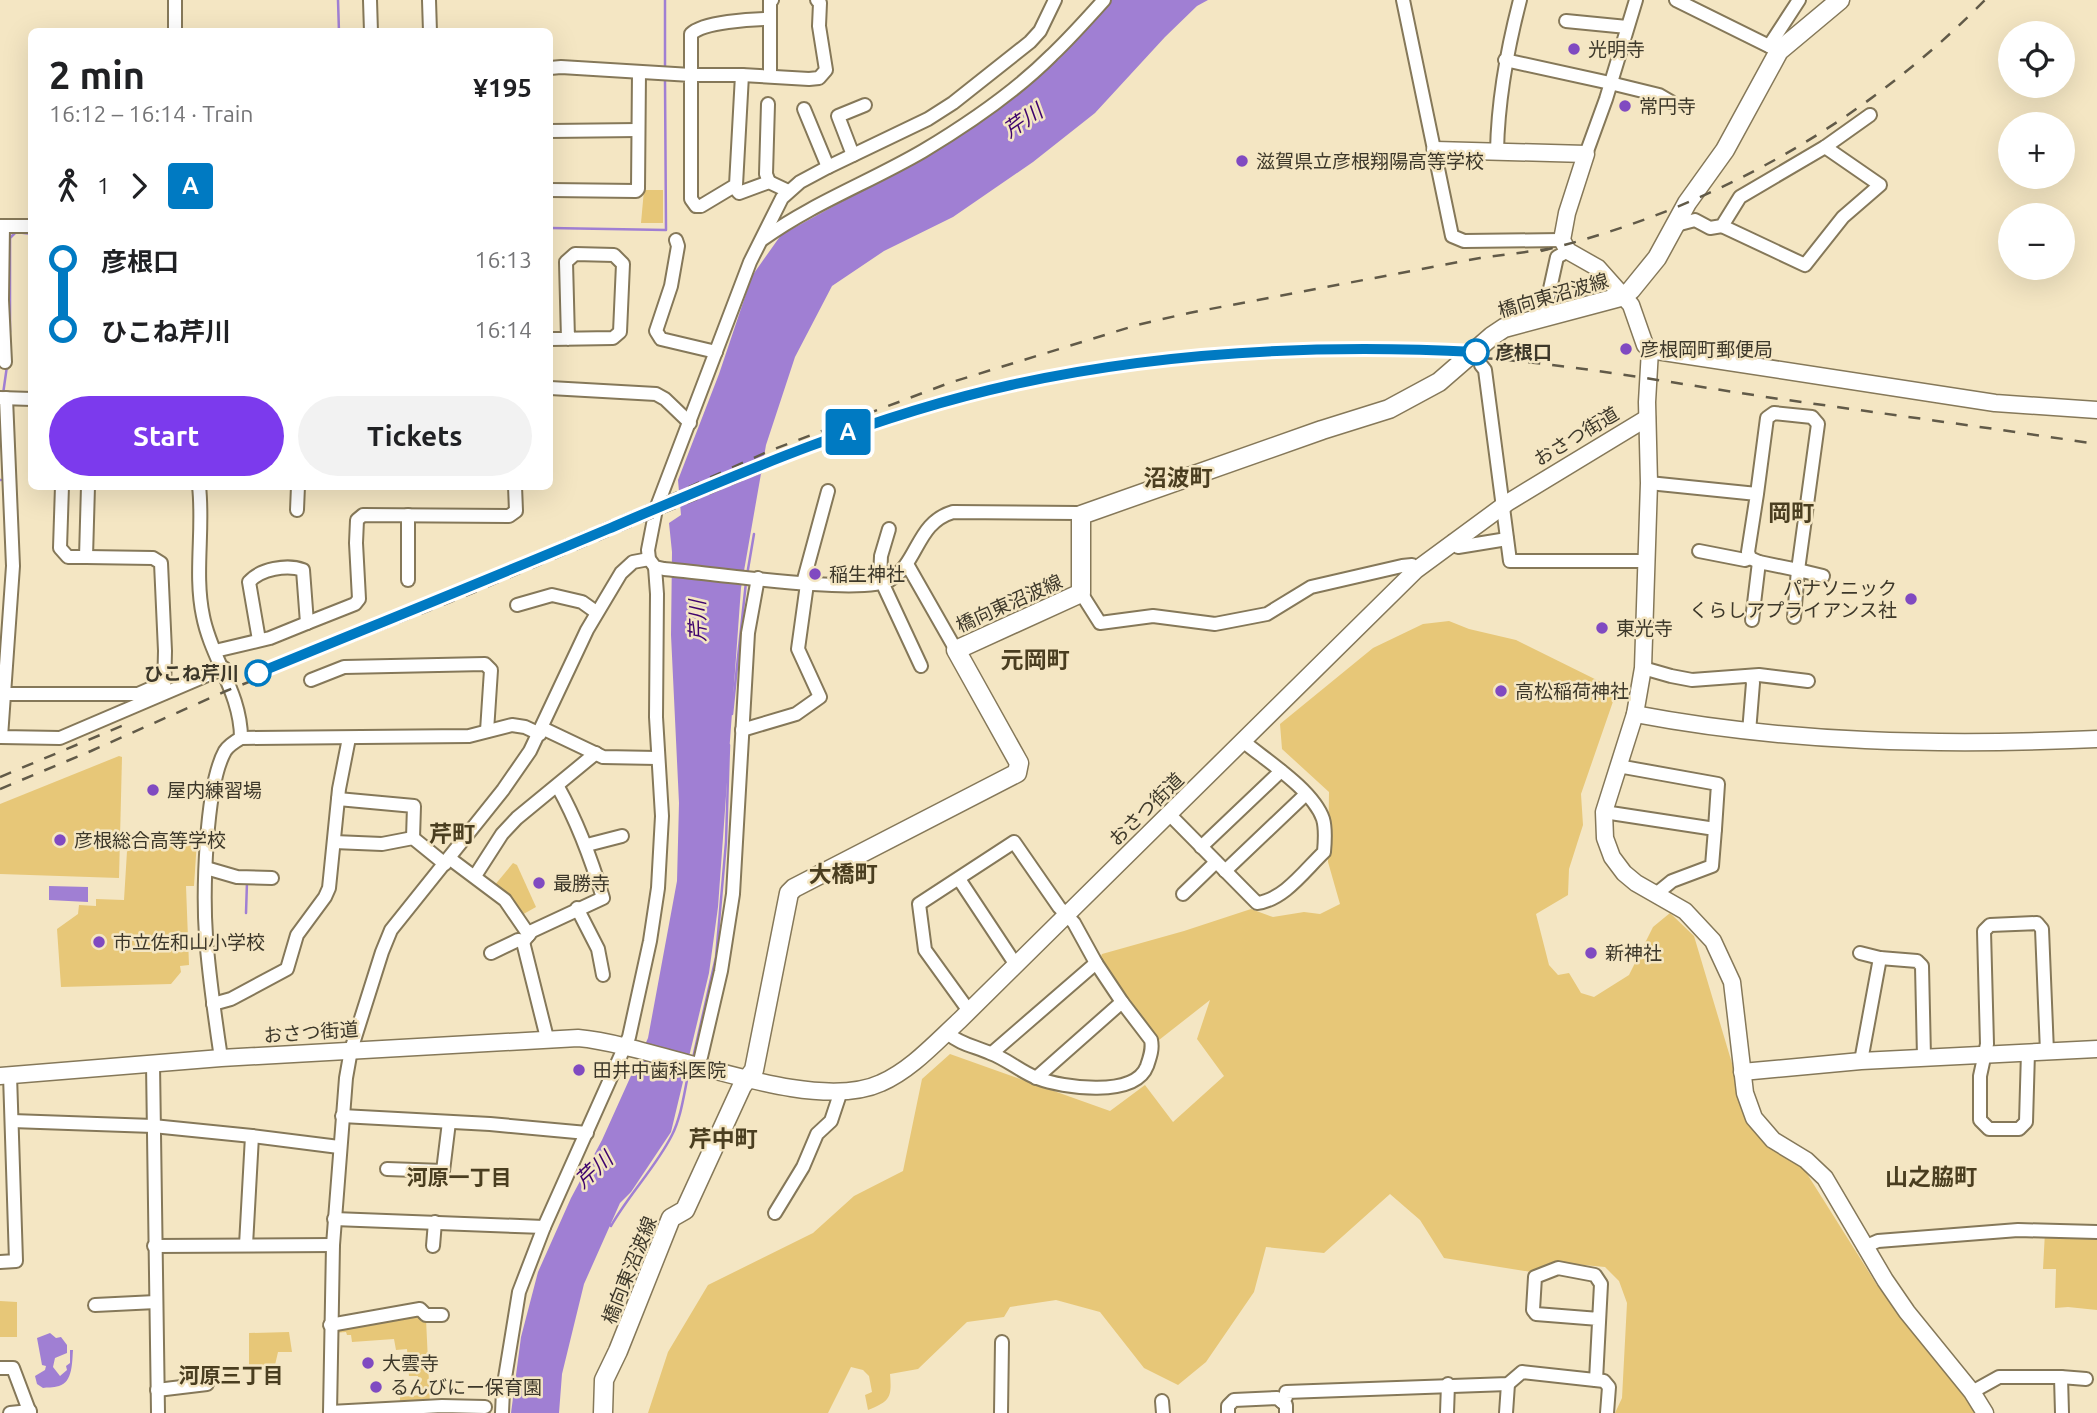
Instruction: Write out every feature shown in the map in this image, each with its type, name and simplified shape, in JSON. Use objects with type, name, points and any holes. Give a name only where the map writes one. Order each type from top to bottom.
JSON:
[{"type":"main road","name":"橋向東沼波線","points":[[603,1413],[604,1380],[618,1352],[671,1218],[685,1210],[742,1086],[754,1070],[792,890],[1017,773],[1019,762],[956,650],[1081,593],[1081,514],[1389,409],[1439,382],[1504,328],[1624,296],[1657,258],[1688,203],[1725,150],[1774,49],[1840,0]]},
{"type":"street","points":[[175,0],[176,28]]},
{"type":"street","points":[[370,0],[371,28]]},
{"type":"street","points":[[429,0],[430,28]]},
{"type":"street","points":[[770,76],[772,0]]},
{"type":"street","points":[[553,68],[819,78],[826,70],[819,26],[820,3],[817,0]]},
{"type":"street","points":[[502,1413],[503,1390],[519,1292],[544,1227],[628,1046],[639,996],[658,888],[662,816],[657,758],[656,565],[649,538],[653,516],[750,262],[763,240],[773,212],[788,191],[828,167],[908,131],[953,103],[1035,36],[1048,18],[1055,0]]},
{"type":"street","points":[[763,240],[805,211],[920,152],[953,132],[1032,74],[1104,0]]},
{"type":"street","points":[[1403,0],[1452,236],[1456,239],[1565,246],[1598,268],[1624,296],[1631,305],[1645,345],[1650,350],[1995,403],[2097,410]]},
{"type":"street","points":[[1497,150],[1505,60],[1520,0]]},
{"type":"street","points":[[1544,316],[1556,257],[1565,246],[1567,213],[1636,0]]},
{"type":"street","points":[[1676,0],[1774,49],[1798,0]]},
{"type":"street","points":[[742,75],[736,185],[701,206],[693,203],[691,34],[697,27],[749,19],[770,19]]},
{"type":"street","points":[[1566,21],[1627,27]]},
{"type":"street","points":[[1505,60],[1659,95],[1671,102]]},
{"type":"street","points":[[553,190],[638,189],[639,72]]},
{"type":"street","points":[[768,104],[766,174],[769,182],[788,191]]},
{"type":"street","points":[[853,155],[838,116],[865,105]]},
{"type":"street","points":[[804,109],[828,167]]},
{"type":"street","points":[[1722,226],[1740,197],[1825,147],[1870,115]]},
{"type":"street","points":[[553,131],[638,130]]},
{"type":"street","points":[[1676,225],[1695,220],[1710,228],[1722,226],[1805,265],[1843,216],[1880,185],[1825,147]]},
{"type":"street","points":[[1435,150],[1586,154]]},
{"type":"street","points":[[734,187],[739,193],[769,182]]},
{"type":"street","points":[[5,362],[1,226],[28,226]]},
{"type":"street","points":[[676,240],[678,246],[671,286],[656,331],[661,339],[716,352]]},
{"type":"street","points":[[553,339],[568,339],[614,338],[620,332],[623,264],[614,255],[575,254],[566,262],[568,339]]},
{"type":"street","points":[[1650,350],[1643,667],[1634,715],[1604,812],[1605,838],[1618,866],[1636,883],[1685,911],[1713,941],[1727,968],[1737,1007],[1742,1072],[1754,1118],[1773,1140],[1806,1160],[1825,1178],[1864,1247],[1907,1312],[1986,1413]]},
{"type":"street","points":[[1481,365],[1485,370],[1510,561],[1647,561]]},
{"type":"street","points":[[553,388],[656,394],[690,423]]},
{"type":"street","points":[[28,398],[3,398],[13,566],[1,737],[60,738],[164,688]]},
{"type":"street","points":[[1752,620],[1755,560],[1748,552],[1767,418],[1774,413],[1812,417],[1818,424],[1794,617]]},
{"type":"street","name":"おさつ街道","points":[[5,1075],[221,1058],[578,1038],[698,1060],[748,1079],[813,1091],[860,1090],[881,1083],[927,1051],[969,1011],[1416,570],[1504,505],[1647,418]]},
{"type":"street","points":[[1649,483],[1757,494]]},
{"type":"street","points":[[62,490],[60,548],[68,556],[153,558],[161,563],[164,688]]},
{"type":"street","points":[[86,557],[88,490]]},
{"type":"street","points":[[199,490],[200,593],[206,628],[224,668],[241,723],[241,738]]},
{"type":"street","points":[[296,510],[298,490]]},
{"type":"street","points":[[215,651],[270,638],[355,604],[359,599],[356,543],[358,520],[363,515],[509,516],[516,511],[515,490]]},
{"type":"street","points":[[743,730],[796,714],[820,698],[799,649],[805,584],[828,491]]},
{"type":"street","points":[[485,1407],[330,1413],[334,1219],[342,1116],[351,1050],[391,930],[503,790],[541,731],[596,612],[626,567],[633,562],[805,584],[884,584],[899,575],[924,531],[940,515],[953,512],[1081,514]]},
{"type":"street","points":[[408,515],[408,580]]},
{"type":"street","points":[[889,529],[880,569],[884,584],[921,666]]},
{"type":"street","points":[[1453,541],[1458,547],[1507,539]]},
{"type":"street","points":[[1699,551],[1755,560],[1823,576]]},
{"type":"street","points":[[907,564],[956,650]]},
{"type":"street","points":[[1081,593],[1100,623],[1153,616],[1214,624],[1267,614],[1311,587],[1402,566],[1412,565],[1416,570]]},
{"type":"street","points":[[259,640],[249,582],[256,574],[293,566],[303,570],[307,624]]},
{"type":"street","points":[[698,1060],[721,971],[733,894],[748,634],[754,577]]},
{"type":"street","points":[[517,605],[552,595],[582,602],[596,612]]},
{"type":"street","points":[[311,680],[344,667],[485,664],[491,670],[487,731]]},
{"type":"street","points":[[1643,667],[1671,677],[1692,680],[1759,675],[1808,681]]},
{"type":"street","points":[[5,694],[138,694],[224,668]]},
{"type":"street","points":[[1749,732],[1754,683],[1751,676]]},
{"type":"street","points":[[1634,715],[1749,732],[1816,738],[2034,742],[2097,739]]},
{"type":"street","points":[[221,1058],[206,934],[206,868],[216,776],[230,745],[241,738],[469,736],[512,725],[541,731],[603,757],[657,758]]},
{"type":"street","points":[[213,1004],[231,999],[287,969],[297,935],[325,897],[329,888],[338,799],[349,738]]},
{"type":"street","points":[[1170,815],[1256,902],[1269,901],[1284,891],[1324,852],[1324,820],[1316,804],[1281,771],[1244,742]]},
{"type":"street","points":[[475,876],[502,834],[530,807],[558,787],[596,753]]},
{"type":"street","points":[[1618,766],[1718,784],[1712,866],[1672,881],[1656,894]]},
{"type":"street","points":[[1201,847],[1281,771]]},
{"type":"street","points":[[491,953],[526,938],[577,908],[603,898],[587,845],[575,816],[558,787]]},
{"type":"street","points":[[1183,894],[1221,866],[1306,794]]},
{"type":"street","points":[[338,799],[414,806],[413,838]]},
{"type":"street","points":[[1604,812],[1715,830]]},
{"type":"street","points":[[587,845],[622,836]]},
{"type":"street","points":[[334,842],[382,844],[413,838],[475,876],[505,900],[526,938],[547,1038]]},
{"type":"street","points":[[947,1032],[958,1042],[992,1053],[1036,1078],[1077,1087],[1110,1087],[1137,1079],[1146,1069],[1152,1047],[1151,1040],[1096,963],[1074,923],[1066,916],[1014,842],[919,904],[925,950],[969,1011]]},
{"type":"street","points":[[206,868],[237,877],[272,878]]},
{"type":"street","points":[[959,879],[1016,965]]},
{"type":"street","points":[[577,908],[598,949],[603,975]]},
{"type":"street","points":[[2028,1052],[2026,1122],[2019,1129],[1989,1129],[1980,1120],[1980,1076],[1987,1044],[1984,931],[1990,925],[2037,923],[2042,929],[2047,1052]]},
{"type":"street","points":[[1860,953],[1880,958],[1917,961],[1922,966],[1924,1057]]},
{"type":"street","points":[[1861,1061],[1880,958]]},
{"type":"street","points":[[992,1053],[1096,963]]},
{"type":"street","points":[[1036,1078],[1122,1002]]},
{"type":"street","points":[[1742,1072],[1861,1061],[2097,1049]]},
{"type":"street","points":[[153,1064],[158,1413]]},
{"type":"street","points":[[0,1262],[16,1261],[6,1163],[12,1121],[5,1075]]},
{"type":"street","points":[[775,1213],[803,1167],[817,1134],[831,1121],[841,1091]]},
{"type":"street","points":[[342,1116],[587,1133]]},
{"type":"street","points":[[12,1121],[153,1126],[339,1147]]},
{"type":"street","points":[[387,1169],[443,1171],[449,1122]]},
{"type":"street","points":[[246,1245],[252,1136]]},
{"type":"street","points":[[334,1219],[544,1227]]},
{"type":"street","points":[[433,1246],[435,1222]]},
{"type":"street","points":[[1864,1247],[1886,1240],[2018,1230],[2097,1232]]},
{"type":"street","points":[[154,1246],[333,1245]]},
{"type":"street","points":[[1596,1380],[1601,1284],[1595,1275],[1558,1268],[1535,1277],[1533,1310],[1536,1314],[1599,1319]]},
{"type":"street","points":[[95,1305],[156,1302]]},
{"type":"street","points":[[330,1325],[421,1309],[426,1315],[442,1315]]},
{"type":"street","points":[[1000,1413],[1002,1342]]},
{"type":"street","points":[[0,1368],[13,1368],[30,1412],[10,1413]]},
{"type":"street","points":[[1284,1407],[1286,1392],[1338,1392],[1448,1384],[1508,1384],[1522,1372],[1604,1381],[1609,1387],[1607,1413]]},
{"type":"street","points":[[1972,1392],[1999,1377],[2086,1379]]},
{"type":"street","points":[[2061,1377],[2062,1413]]},
{"type":"street","points":[[157,1390],[207,1384]]},
{"type":"street","points":[[1447,1413],[1448,1384]]},
{"type":"street","points":[[1506,1413],[1508,1384]]},
{"type":"street","points":[[1228,1413],[1228,1406],[1234,1400],[1277,1398],[1284,1407]]},
{"type":"shaded area","points":[[644,190],[663,190],[663,223],[641,223]]},
{"type":"shaded area","points":[[1449,621],[1469,629],[1516,640],[1617,690],[1581,794],[1583,825],[1569,869],[1568,895],[1536,914],[1549,965],[1558,975],[1569,973],[1581,993],[1594,997],[1629,975],[1653,927],[1670,913],[1694,936],[1751,1127],[1804,1169],[1877,1285],[1979,1413],[1615,1413],[1622,1398],[1627,1303],[1619,1281],[1605,1267],[1552,1262],[1531,1272],[1444,1258],[1420,1220],[1390,1194],[1324,1253],[1266,1247],[1254,1292],[1206,1362],[1178,1385],[1144,1368],[1100,1312],[1056,1300],[1010,1307],[1004,1317],[967,1322],[918,1369],[890,1374],[888,1398],[868,1410],[865,1395],[872,1392],[869,1376],[863,1370],[851,1367],[828,1413],[648,1413],[668,1352],[708,1285],[813,1233],[854,1196],[903,1171],[922,1079],[950,1054],[1110,1111],[1145,1085],[1173,1122],[1224,1076],[1197,1039],[1210,1000],[1159,1040],[1124,1002],[1099,961],[1102,954],[1251,909],[1273,917],[1304,912],[1320,914],[1340,904],[1328,862],[1329,792],[1282,749],[1280,724],[1373,648],[1423,624]]},
{"type":"shaded area","name":"彦根総合高等学校","points":[[122,757],[119,878],[0,874],[0,804]]},
{"type":"shaded area","points":[[128,835],[197,840],[194,886],[186,886],[189,965],[180,966],[181,972],[171,984],[61,987],[57,929],[78,914],[79,905],[96,906],[96,899],[124,900]]},
{"type":"shaded area","points":[[513,863],[517,865],[536,907],[520,916],[494,886]]},
{"type":"shaded area","points":[[2045,1232],[2097,1235],[2097,1310],[2055,1308],[2056,1269],[2043,1269]]},
{"type":"shaded area","points":[[0,1301],[17,1302],[17,1337],[0,1337]]},
{"type":"shaded area","points":[[420,1311],[426,1319],[430,1404],[400,1407],[400,1397],[421,1395],[418,1376],[409,1376],[407,1349],[396,1350],[394,1339],[352,1342],[351,1335],[346,1332],[334,1333],[335,1326]]},
{"type":"shaded area","points":[[289,1332],[292,1352],[278,1352],[275,1365],[249,1365],[249,1333]]},
{"type":"water","name":"芹川","points":[[1111,0],[1208,0],[1197,6],[1165,37],[1095,113],[1033,162],[953,217],[884,251],[832,286],[795,357],[766,445],[741,588],[718,907],[709,973],[671,1132],[631,1192],[620,1203],[584,1284],[562,1374],[559,1413],[511,1413],[521,1337],[538,1272],[648,1038],[677,881],[679,803],[669,523],[681,515],[678,480],[719,374],[752,276],[781,235],[945,145],[1059,59]]},
{"type":"water","points":[[49,886],[88,887],[88,902],[49,900]]},
{"type":"water","points":[[50,1333],[56,1338],[61,1337],[67,1345],[67,1353],[55,1358],[53,1367],[60,1376],[67,1370],[70,1350],[73,1350],[72,1366],[64,1384],[43,1388],[37,1384],[35,1376],[45,1370],[46,1366],[42,1365],[37,1338]]},
{"type":"waterway","points":[[338,0],[339,28]]},
{"type":"waterway","points":[[665,0],[665,66]]},
{"type":"waterway","points":[[553,228],[666,230],[665,81]]},
{"type":"waterway","points":[[10,332],[10,238],[16,232],[28,234]]},
{"type":"waterway","points":[[3,394],[7,366]]},
{"type":"waterway","points":[[747,575],[754,534]]},
{"type":"waterway","points":[[732,714],[746,582]]},
{"type":"waterway","points":[[693,1058],[716,957],[726,842],[729,745]]},
{"type":"waterway","points":[[246,913],[247,882]]},
{"type":"waterway","points":[[609,1224],[611,1226],[672,1135],[689,1071]]},
{"type":"railway","points":[[1541,251],[1604,234],[1665,212],[1781,157],[1888,86],[1938,45],[1985,0]]},
{"type":"railway","points":[[223,681],[391,614],[769,451],[949,383],[1137,325],[1189,313],[1480,258],[1548,249]]},
{"type":"railway","points":[[0,789],[226,691],[458,599],[816,449],[960,402],[1091,375],[1173,364],[1256,358],[1339,355],[1470,357],[1587,369],[2097,444]]},
{"type":"railway","points":[[0,777],[124,725]]},
{"type":"train","name":"A","points":[[258,673],[770,461],[861,427],[1008,386],[1082,371],[1208,354],[1384,348],[1476,352]]},
{"type":"place","name":"光明寺","points":[[1574,49]]},
{"type":"place","name":"常円寺","points":[[1625,106]]},
{"type":"place","name":"滋賀県立彦根翔陽高等学校","points":[[1242,161]]},
{"type":"place","name":"彦根岡町郵便局","points":[[1626,349]]},
{"type":"place","name":"彦根口","points":[[1476,352]]},
{"type":"place","name":"稲生神社","points":[[815,574]]},
{"type":"place","name":"パナソニック くらしアプライアンス社","points":[[1911,599]]},
{"type":"place","name":"東光寺","points":[[1602,628]]},
{"type":"place","name":"ひこね芹川","points":[[258,673]]},
{"type":"place","name":"高松稲荷神社","points":[[1501,691]]},
{"type":"place","name":"屋内練習場","points":[[153,790]]},
{"type":"place","name":"彦根総合高等学校","points":[[60,840]]},
{"type":"place","name":"最勝寺","points":[[539,883]]},
{"type":"place","name":"市立佐和山小学校","points":[[99,942]]},
{"type":"place","name":"新神社","points":[[1591,953]]},
{"type":"place","name":"田井中歯科医院","points":[[579,1070]]},
{"type":"place","name":"大雲寺","points":[[368,1363]]},
{"type":"place","name":"るんびにー保育園","points":[[376,1387]]},
{"type":"district","name":"沼波町","points":[[1178,478]]},
{"type":"district","name":"岡町","points":[[1791,513]]},
{"type":"district","name":"元岡町","points":[[1035,660]]},
{"type":"district","name":"芹町","points":[[452,834]]},
{"type":"district","name":"大橋町","points":[[843,874]]},
{"type":"district","name":"芹中町","points":[[723,1139]]},
{"type":"district","name":"山之脇町","points":[[1931,1177]]},
{"type":"district","name":"河原一丁目","points":[[459,1178]]},
{"type":"district","name":"河原三丁目","points":[[231,1376]]}]
